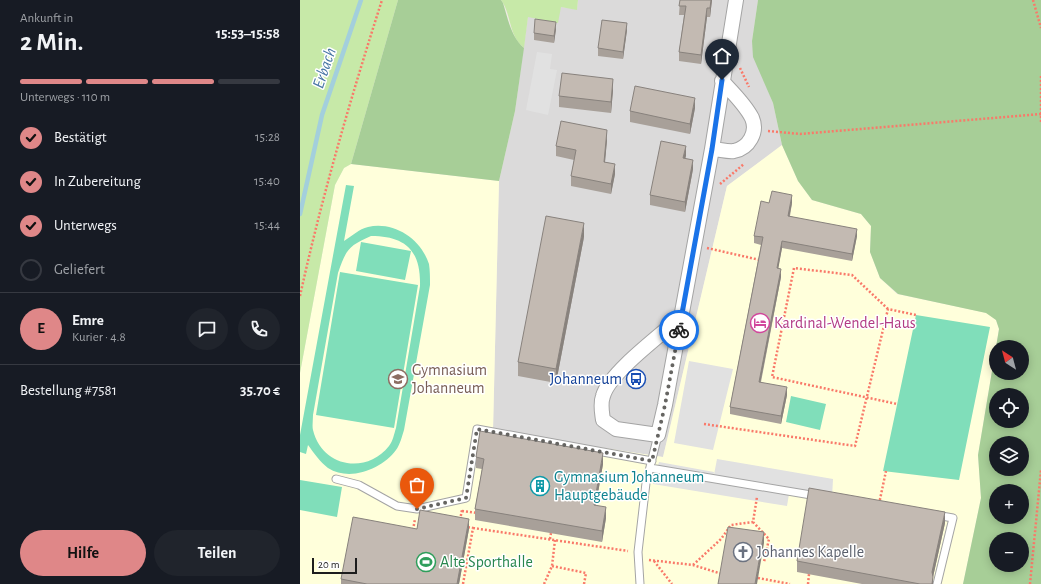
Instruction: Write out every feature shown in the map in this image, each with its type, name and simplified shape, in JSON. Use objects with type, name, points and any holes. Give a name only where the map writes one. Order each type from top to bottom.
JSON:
[{"type":"street","points":[[681,317],[619,372],[608,384],[603,395],[601,408],[603,420],[616,429],[658,435],[665,405],[712,149],[736,0]]},
{"type":"street","points":[[712,149],[733,151],[745,147],[752,138],[754,126],[751,117],[742,103],[722,81]]},
{"type":"lane","points":[[336,479],[359,485],[396,506],[417,509],[466,498],[477,429],[651,465],[759,486],[826,497]]},
{"type":"lane","points":[[640,584],[638,555],[646,483],[658,435]]},
{"type":"lane","points":[[931,514],[954,518],[937,584]]},
{"type":"path","points":[[300,296],[314,233],[332,167],[382,0]]},
{"type":"path","points":[[1033,0],[1041,28]]},
{"type":"path","points":[[741,61],[740,69],[753,94]]},
{"type":"path","points":[[1041,76],[1041,124]]},
{"type":"path","points":[[754,126],[769,132],[800,134],[1040,114]]},
{"type":"path","points":[[766,138],[769,132],[768,126]]},
{"type":"path","points":[[719,190],[720,183],[748,160]]},
{"type":"path","points":[[705,255],[708,240]]},
{"type":"path","points":[[707,248],[760,260]]},
{"type":"path","points":[[897,404],[772,377],[794,268],[852,276],[888,309],[916,316]]},
{"type":"path","points":[[704,424],[855,446],[888,309]]},
{"type":"path","points":[[1030,584],[1041,470]]},
{"type":"path","points":[[879,506],[886,471]]},
{"type":"path","points":[[753,522],[759,486]]},
{"type":"path","points":[[466,498],[459,526],[550,539],[638,555],[654,561],[693,566],[722,574]]},
{"type":"path","points":[[406,531],[413,532],[417,509]]},
{"type":"path","points":[[462,511],[477,513]]},
{"type":"path","points":[[753,522],[769,539],[764,562]]},
{"type":"path","points":[[693,566],[721,540],[731,525],[753,522]]},
{"type":"path","points":[[463,584],[473,528]]},
{"type":"path","points":[[550,539],[551,533]]},
{"type":"path","points":[[544,584],[552,566],[555,540]]},
{"type":"path","points":[[654,561],[672,584]]},
{"type":"path","points":[[552,566],[586,573],[584,584]]},
{"type":"path","points":[[808,584],[810,574]]},
{"type":"path","points":[[758,578],[790,584]]},
{"type":"shaded area","points":[[578,0],[758,0],[752,41],[764,81],[773,103],[782,145],[727,186],[663,457],[493,431],[499,181],[515,111],[528,16],[561,7],[577,9]]},
{"type":"shaded area","points":[[537,52],[552,54],[550,69],[557,70],[548,115],[526,110]]},
{"type":"shaded area","points":[[782,145],[798,181],[812,200],[861,214],[871,226],[870,252],[880,278],[897,294],[987,313],[996,320],[999,329],[997,340],[989,340],[989,380],[990,380],[978,455],[981,498],[963,584],[300,584],[300,373],[335,185],[344,168],[351,164],[499,181],[493,431],[663,457],[727,186]]},
{"type":"shaded area","points":[[689,361],[733,369],[713,450],[674,443]]},
{"type":"shaded area","points":[[717,459],[833,479],[832,498],[790,488],[787,506],[653,484],[659,462],[714,472],[712,485]]},
{"type":"green space","points":[[300,0],[398,0],[351,164],[344,168],[335,185],[300,373]]},
{"type":"green space","points":[[398,0],[501,0],[503,3],[513,33],[524,48],[515,111],[499,181],[351,164]]},
{"type":"green space","points":[[501,0],[578,0],[577,10],[561,7],[558,23],[528,17],[524,48],[515,37],[507,12]]},
{"type":"green space","points":[[758,0],[1041,0],[1041,584],[963,584],[981,498],[978,455],[989,389],[989,428],[1029,428],[1029,388],[989,388],[990,380],[1029,380],[1029,340],[997,340],[999,329],[996,320],[986,313],[898,294],[880,278],[870,252],[871,226],[861,214],[812,200],[798,181],[782,145],[773,103],[753,57],[752,41]]},
{"type":"green space","points":[[346,185],[354,186],[344,241],[368,227],[378,226],[397,229],[420,247],[429,264],[430,285],[404,430],[399,446],[383,463],[365,471],[346,474],[328,468],[308,445],[306,454],[300,452],[300,435]],"holes":[[[371,236],[394,239],[409,248],[418,263],[420,286],[396,428],[392,440],[389,446],[380,455],[369,461],[346,463],[335,459],[325,452],[318,442],[313,428],[313,415],[338,273],[341,265],[346,254],[357,243]]]},
{"type":"green space","points":[[361,242],[411,251],[405,280],[356,271]]},
{"type":"green space","points":[[340,272],[418,285],[394,428],[316,415]]},
{"type":"green space","points":[[916,315],[990,327],[959,480],[883,471]]},
{"type":"green space","points":[[791,396],[826,404],[820,430],[786,422]]},
{"type":"green space","points":[[300,480],[342,487],[337,517],[300,510]]},
{"type":"building","points":[[680,0],[711,0],[710,8],[707,8],[701,55],[679,52],[686,6],[679,6]]},
{"type":"building","points":[[535,19],[556,22],[554,36],[534,33]]},
{"type":"building","points":[[602,20],[627,23],[623,52],[598,48]]},
{"type":"building","points":[[562,73],[613,79],[611,102],[559,96]]},
{"type":"building","points":[[635,86],[695,98],[690,124],[630,111]]},
{"type":"building","points":[[561,121],[607,130],[604,162],[615,164],[611,184],[571,176],[576,150],[556,146]]},
{"type":"building","points":[[661,141],[686,146],[683,158],[693,160],[685,202],[650,195]]},
{"type":"building","name":"Kardinal-Wendel-Haus","points":[[772,191],[792,195],[788,216],[857,229],[852,254],[782,241],[777,268],[781,269],[759,382],[787,387],[781,416],[730,407],[763,237],[754,236],[761,201],[769,203]]},
{"type":"building","points":[[546,216],[584,223],[556,369],[518,362]]},
{"type":"building","name":"Gymnasium Johanneum Hauptgebäude","points":[[480,431],[603,453],[594,505],[606,507],[602,531],[475,509],[484,459],[476,457]]},
{"type":"building","points":[[809,488],[945,512],[932,572],[932,584],[920,584],[797,561]]},
{"type":"building","points":[[420,510],[469,519],[457,584],[367,584],[341,579],[353,517],[417,529]]},
{"type":"building","points":[[728,527],[764,532],[755,584],[718,584]]},
{"type":"waterway","name":"Erbach","points":[[300,214],[322,115],[361,0]]},
{"type":"way so far","points":[[417,509],[466,498],[477,429],[652,461],[665,405],[679,330]]},
{"type":"place","name":"Kardinal-Wendel-Haus","points":[[760,323]]},
{"type":"place","name":"Gymnasium Johanneum","points":[[398,379]]},
{"type":"place","name":"Johanneum","points":[[636,379]]},
{"type":"place","name":"Gymnasium Johanneum Hauptgebäude","points":[[540,486]]},
{"type":"place","name":"Johannes Kapelle","points":[[743,552]]},
{"type":"place","name":"Alte Sporthalle","points":[[426,562]]},
{"type":"route","points":[[679,330],[712,149],[722,80]]}]
